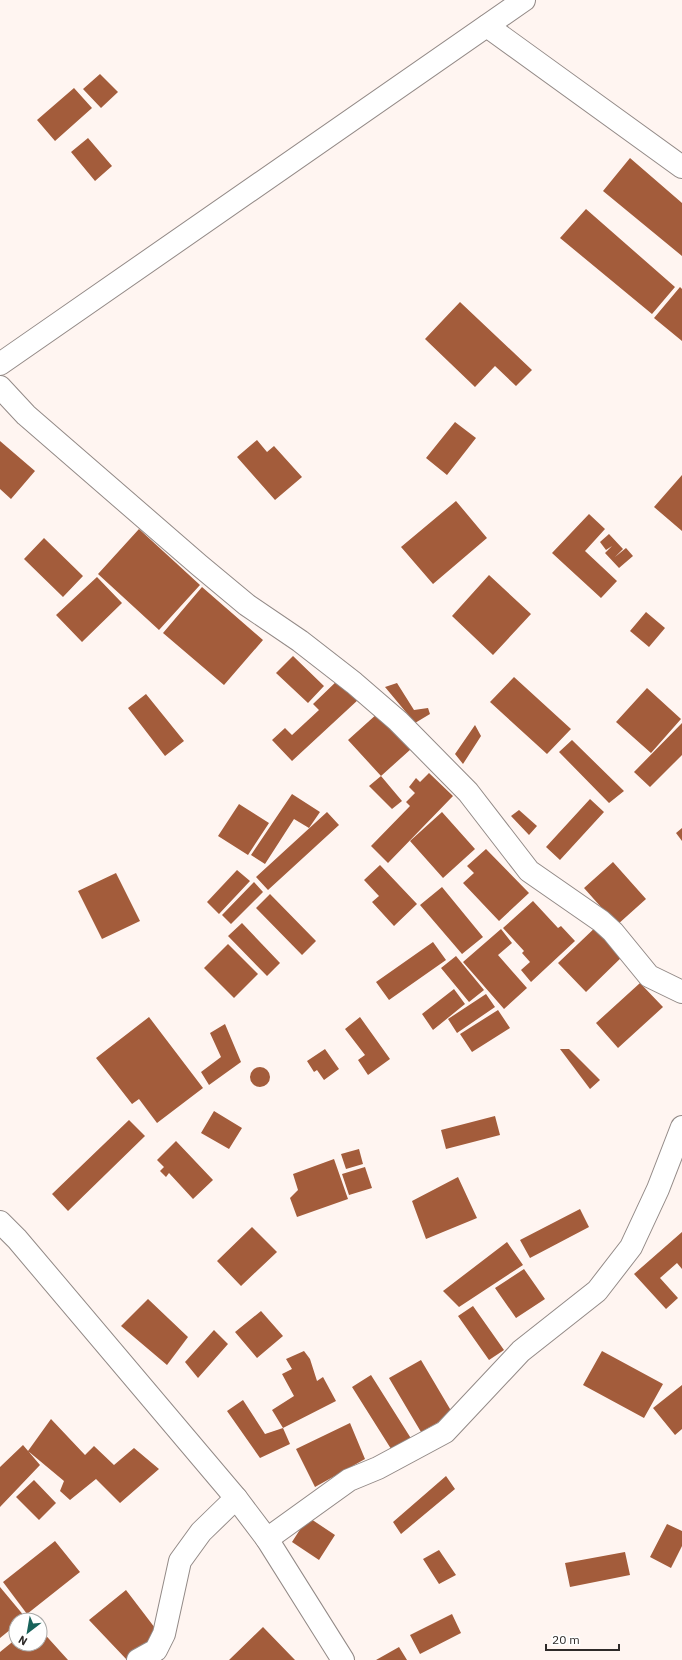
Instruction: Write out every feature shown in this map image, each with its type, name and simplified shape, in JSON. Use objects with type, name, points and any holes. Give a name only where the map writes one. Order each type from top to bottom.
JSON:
[{"type":"street","points":[[0,364],[524,0]]},
{"type":"street","points":[[487,26],[682,167]]},
{"type":"street","points":[[0,386],[26,415],[205,570],[247,605],[300,641],[398,721],[468,792],[529,871],[601,921],[613,932],[649,976],[682,992]]},
{"type":"street","points":[[267,1538],[349,1480],[378,1468],[445,1432],[522,1351],[597,1292],[630,1247],[658,1189],[682,1126]]},
{"type":"street","points":[[0,1222],[17,1238],[236,1498],[267,1538],[342,1660]]},
{"type":"street","points":[[138,1660],[156,1650],[164,1634],[180,1561],[205,1528],[236,1498]]},
{"type":"building","points":[[100,74],[118,92],[101,108],[83,89]]},
{"type":"building","points":[[74,88],[92,108],[55,141],[37,120]]},
{"type":"building","points":[[88,138],[112,166],[95,181],[71,152]]},
{"type":"building","points":[[630,158],[682,203],[682,256],[603,191]]},
{"type":"building","points":[[586,209],[675,287],[652,314],[560,238]]},
{"type":"building","points":[[680,287],[682,289],[682,341],[654,318]]},
{"type":"building","points":[[460,302],[532,370],[516,386],[495,366],[475,387],[425,339]]},
{"type":"building","points":[[455,422],[476,438],[447,475],[426,458]]},
{"type":"building","points":[[257,440],[267,452],[274,446],[302,477],[275,500],[237,457]]},
{"type":"building","points":[[0,441],[35,471],[11,499],[0,489]]},
{"type":"building","points":[[682,475],[682,531],[654,507]]},
{"type":"building","points":[[456,501],[487,538],[433,584],[401,547]]},
{"type":"building","points":[[589,514],[605,529],[585,551],[617,581],[601,598],[552,553]]},
{"type":"building","points":[[139,529],[200,585],[159,630],[98,574]]},
{"type":"building","points":[[609,534],[623,549],[615,557],[626,548],[633,556],[619,568],[605,553],[612,546],[606,550],[600,542]]},
{"type":"building","points":[[44,538],[83,576],[63,597],[24,559]]},
{"type":"building","points":[[489,575],[531,614],[493,655],[452,616]]},
{"type":"building","points":[[97,577],[122,603],[82,642],[56,615]]},
{"type":"building","points":[[202,587],[263,640],[224,685],[163,633]]},
{"type":"building","points":[[646,612],[665,628],[649,647],[630,631]]},
{"type":"building","points":[[293,656],[324,686],[308,703],[276,673]]},
{"type":"building","points":[[514,677],[571,729],[547,754],[490,702]]},
{"type":"building","points":[[340,678],[359,699],[292,761],[272,740],[285,728],[292,735],[319,710],[313,704]]},
{"type":"building","points":[[397,683],[414,710],[428,708],[430,714],[415,723],[385,687]]},
{"type":"building","points":[[647,688],[681,719],[651,753],[616,722]]},
{"type":"building","points":[[146,694],[184,741],[165,756],[128,708]]},
{"type":"building","points":[[378,713],[411,749],[381,776],[348,740]]},
{"type":"building","points":[[682,723],[682,755],[650,787],[634,772]]},
{"type":"building","points":[[475,725],[481,736],[463,764],[455,754]]},
{"type":"building","points":[[572,740],[624,791],[609,803],[559,752]]},
{"type":"building","points":[[429,773],[453,796],[388,863],[371,846],[410,806],[406,802],[415,793],[409,787],[416,778],[420,782]]},
{"type":"building","points":[[381,776],[402,801],[392,809],[369,786]]},
{"type":"building","points":[[292,794],[320,812],[309,828],[294,819],[265,864],[251,855]]},
{"type":"building","points":[[590,799],[604,812],[560,860],[546,847]]},
{"type":"building","points":[[239,804],[269,823],[248,855],[218,836]]},
{"type":"building","points":[[519,810],[537,826],[529,835],[511,816]]},
{"type":"building","points":[[327,812],[339,825],[268,890],[256,877]]},
{"type":"building","points":[[442,812],[475,849],[443,878],[410,841]]},
{"type":"building","points":[[682,828],[682,841],[676,833]]},
{"type":"building","points":[[486,849],[529,893],[499,921],[463,883],[474,873],[467,866]]},
{"type":"building","points":[[613,862],[646,899],[617,925],[584,888]]},
{"type":"building","points":[[380,865],[417,904],[394,926],[372,902],[379,896],[364,880]]},
{"type":"building","points":[[237,870],[250,881],[219,914],[207,902]]},
{"type":"building","points":[[116,873],[140,921],[102,939],[78,891]]},
{"type":"building","points":[[254,882],[263,892],[231,924],[222,915]]},
{"type":"building","points":[[442,887],[483,937],[462,954],[420,905]]},
{"type":"building","points":[[270,894],[316,941],[302,955],[256,908]]},
{"type":"building","points":[[533,901],[558,928],[561,926],[575,941],[531,982],[521,970],[530,962],[522,953],[524,951],[503,928]]},
{"type":"building","points":[[242,923],[280,963],[267,976],[228,936]]},
{"type":"building","points":[[600,923],[627,952],[586,992],[558,963]]},
{"type":"building","points":[[501,929],[512,943],[498,955],[527,988],[504,1009],[463,962]]},
{"type":"building","points":[[433,942],[446,960],[389,1000],[376,982]]},
{"type":"building","points":[[228,944],[258,974],[234,998],[204,968]]},
{"type":"building","points":[[456,956],[484,990],[469,1002],[441,968]]},
{"type":"building","points":[[640,983],[663,1007],[618,1048],[596,1023]]},
{"type":"building","points":[[454,989],[465,1004],[433,1030],[422,1014]]},
{"type":"building","points":[[486,994],[495,1007],[457,1033],[448,1019]]},
{"type":"building","points":[[498,1010],[510,1028],[472,1052],[460,1034]]},
{"type":"building","points":[[149,1017],[203,1088],[157,1123],[139,1099],[132,1104],[96,1058]]},
{"type":"building","points":[[360,1017],[390,1059],[368,1075],[358,1060],[365,1055],[345,1029]]},
{"type":"building","points":[[225,1024],[241,1062],[209,1085],[201,1072],[221,1057],[210,1033]]},
{"type":"building","points":[[325,1049],[339,1069],[324,1080],[317,1070],[314,1072],[307,1061]]},
{"type":"building","points":[[560,1049],[569,1049],[600,1080],[590,1089]]},
{"type":"building","points":[[260,1067],[267,1070],[270,1077],[267,1084],[260,1087],[253,1084],[250,1077],[253,1070]]},
{"type":"building","points":[[214,1111],[242,1128],[229,1149],[201,1133]]},
{"type":"building","points":[[495,1116],[500,1135],[446,1149],[441,1130]]},
{"type":"building","points":[[129,1120],[145,1136],[68,1211],[52,1194]]},
{"type":"building","points":[[176,1141],[213,1180],[193,1199],[169,1173],[166,1177],[160,1171],[164,1167],[157,1160]]},
{"type":"building","points":[[359,1149],[363,1164],[346,1169],[341,1154]]},
{"type":"building","points":[[334,1159],[348,1199],[297,1217],[290,1198],[298,1190],[293,1174]]},
{"type":"building","points":[[365,1167],[372,1188],[349,1195],[342,1174]]},
{"type":"building","points":[[458,1177],[477,1218],[426,1239],[412,1201]]},
{"type":"building","points":[[580,1209],[589,1227],[530,1258],[520,1240]]},
{"type":"building","points":[[252,1227],[277,1252],[241,1286],[217,1261]]},
{"type":"building","points":[[682,1232],[682,1269],[677,1263],[660,1278],[678,1298],[666,1309],[634,1274]]},
{"type":"building","points":[[507,1242],[523,1265],[459,1307],[443,1291]]},
{"type":"building","points":[[524,1269],[545,1299],[516,1318],[495,1288]]},
{"type":"building","points":[[148,1299],[188,1337],[167,1365],[121,1326]]},
{"type":"building","points":[[473,1306],[504,1350],[489,1360],[458,1316]]},
{"type":"building","points":[[261,1311],[283,1336],[257,1358],[235,1332]]},
{"type":"building","points":[[214,1330],[228,1344],[198,1378],[185,1362]]},
{"type":"building","points":[[304,1351],[310,1359],[317,1381],[323,1377],[336,1401],[283,1428],[272,1410],[294,1396],[282,1374],[292,1369],[286,1359]]},
{"type":"building","points":[[602,1351],[663,1384],[644,1418],[583,1385]]},
{"type":"building","points":[[421,1360],[453,1414],[421,1432],[389,1378]]},
{"type":"building","points":[[371,1375],[412,1440],[393,1452],[352,1387]]},
{"type":"building","points":[[682,1385],[682,1429],[675,1435],[653,1408]]},
{"type":"building","points":[[243,1400],[265,1434],[283,1428],[290,1444],[260,1458],[227,1411]]},
{"type":"building","points":[[51,1419],[85,1455],[94,1446],[114,1465],[134,1448],[159,1469],[120,1503],[96,1479],[70,1500],[60,1491],[64,1481],[28,1451]]},
{"type":"building","points":[[350,1423],[365,1459],[315,1487],[296,1449]]},
{"type":"building","points":[[23,1445],[40,1465],[0,1507],[0,1467]]},
{"type":"building","points":[[446,1476],[455,1489],[401,1534],[393,1522]]},
{"type":"building","points":[[34,1480],[56,1503],[39,1520],[16,1497]]},
{"type":"building","points":[[308,1517],[335,1535],[319,1560],[292,1542]]},
{"type":"building","points":[[667,1524],[682,1531],[682,1546],[671,1568],[650,1557]]},
{"type":"building","points":[[55,1541],[80,1572],[30,1612],[26,1612],[3,1582]]},
{"type":"building","points":[[439,1550],[456,1575],[439,1584],[423,1559]]},
{"type":"building","points":[[625,1552],[630,1575],[570,1587],[565,1563]]},
{"type":"building","points":[[0,1587],[21,1612],[8,1612],[8,1632],[0,1638]]},
{"type":"building","points":[[126,1590],[155,1628],[147,1645],[127,1660],[89,1620]]},
{"type":"building","points":[[452,1614],[461,1633],[420,1654],[410,1635]]},
{"type":"building","points":[[263,1627],[295,1660],[229,1660]]},
{"type":"building","points":[[48,1638],[68,1660],[0,1660],[0,1652],[8,1646],[8,1652],[48,1652]]},
{"type":"building","points":[[399,1647],[407,1660],[376,1660]]}]
